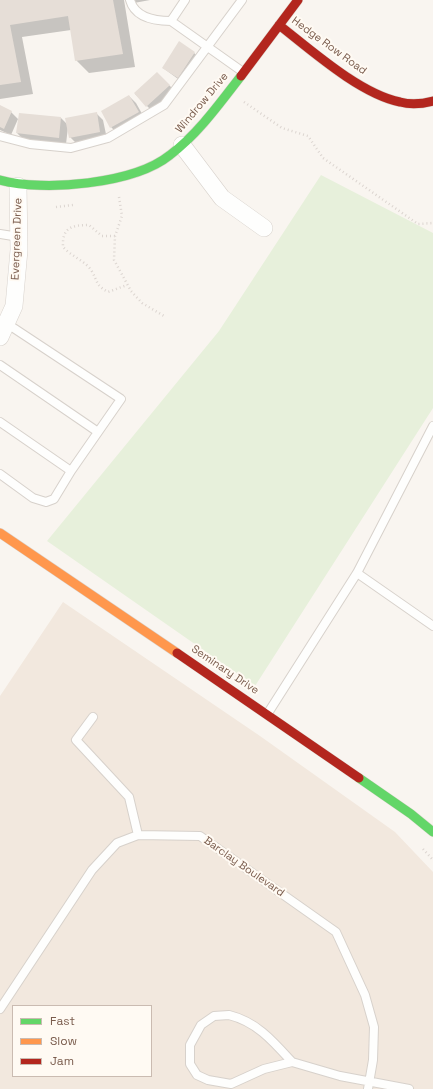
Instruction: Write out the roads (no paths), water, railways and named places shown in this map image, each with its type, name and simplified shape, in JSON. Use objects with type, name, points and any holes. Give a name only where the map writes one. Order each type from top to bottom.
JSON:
[{"type":"street","name":"Windrow Drive","points":[[0,180],[18,186],[71,186],[118,177],[156,165],[182,145],[229,91],[298,0]]},
{"type":"street","name":"Hedge Row Road","points":[[279,25],[357,83],[395,102],[424,104],[433,101]]},
{"type":"street","points":[[182,145],[222,198],[264,228]]},
{"type":"street","name":"Evergreen Drive","points":[[3,330],[14,306],[19,237],[18,186]]},
{"type":"street","name":"Seminary Drive","points":[[0,533],[268,714],[411,814],[433,832]]},
{"type":"lane","points":[[130,0],[132,7],[146,18],[156,21],[171,21],[243,72]]},
{"type":"lane","points":[[171,21],[185,0]]},
{"type":"lane","points":[[0,136],[30,144],[71,148],[108,138],[164,105],[242,0]]},
{"type":"lane","points":[[0,234],[19,237]]},
{"type":"lane","points":[[0,474],[33,498],[46,502],[54,499],[71,470],[121,399],[3,330]]},
{"type":"lane","points":[[0,366],[98,432]]},
{"type":"lane","points":[[0,422],[71,470]]},
{"type":"lane","points":[[268,714],[357,573],[433,426]]},
{"type":"lane","points":[[357,573],[433,626]]},
{"type":"lane","points":[[93,717],[76,740],[129,797],[138,835]]},
{"type":"lane","name":"Barclay Boulevard","points":[[0,1009],[92,870],[117,843],[138,835],[200,836],[336,932],[365,995],[374,1027],[373,1060],[369,1085]]},
{"type":"lane","points":[[292,1062],[264,1069],[231,1084],[208,1080],[197,1075],[190,1064],[190,1046],[201,1025],[214,1016],[229,1015],[241,1018],[262,1031],[292,1062],[369,1085],[409,1089]]}]
